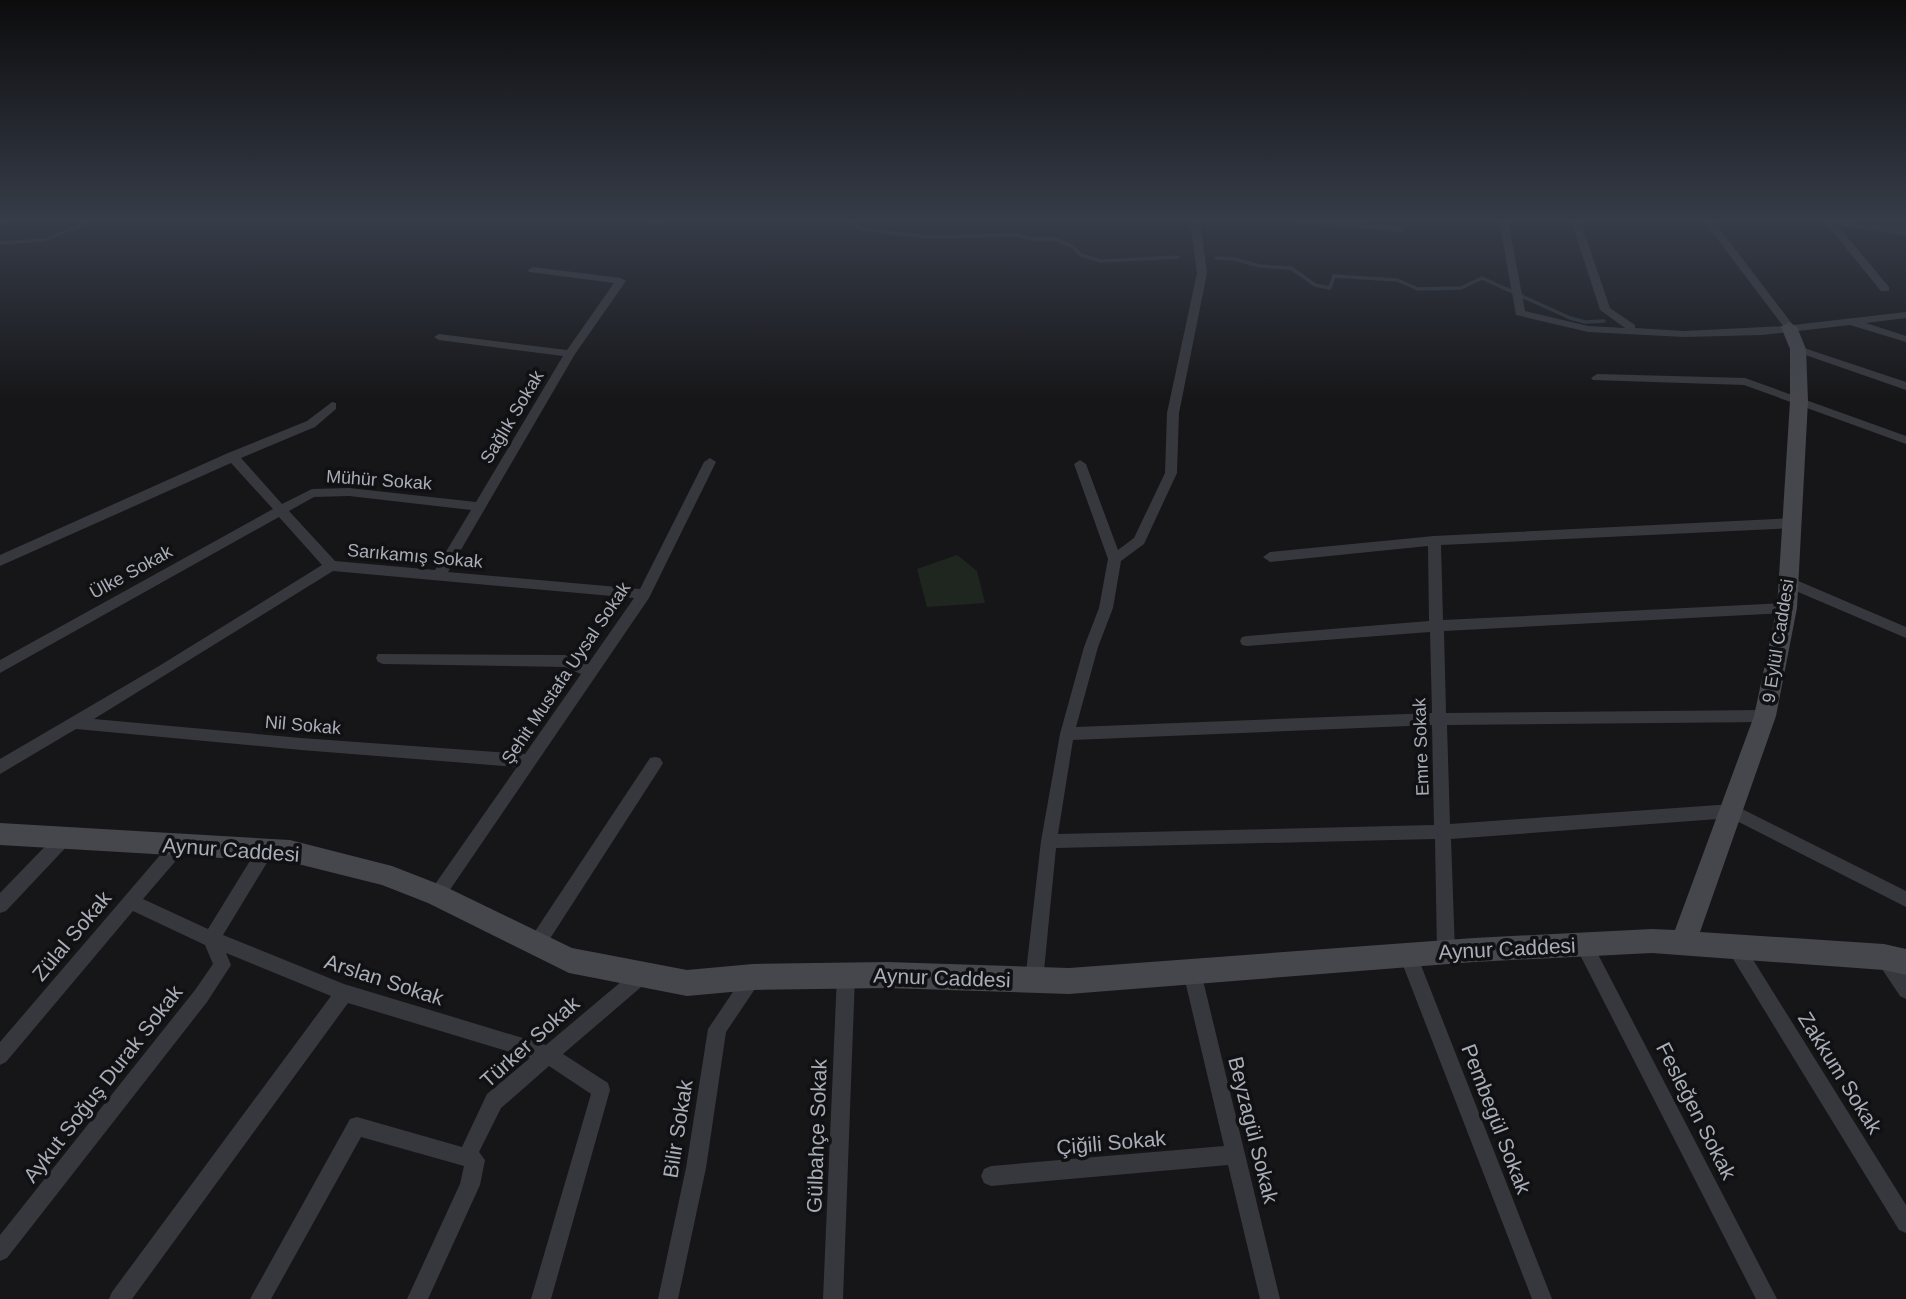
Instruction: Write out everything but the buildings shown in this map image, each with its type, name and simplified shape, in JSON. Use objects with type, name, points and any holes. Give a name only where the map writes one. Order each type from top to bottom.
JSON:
[{"type":"street","name":"Sağlık Sokak","points":[[439,575],[570,354],[621,281],[618,281]]},
{"type":"street","points":[[1115,559],[1139,541],[1171,472],[1173,413],[1200,281]]},
{"type":"street","points":[[1514,281],[1520,313],[1588,328],[1684,334],[1762,331],[1906,315]]},
{"type":"street","points":[[1596,281],[1605,310],[1635,330]]},
{"type":"street","points":[[1754,281],[1789,327]]},
{"type":"street","points":[[1878,281],[1885,289]]},
{"type":"street","points":[[1844,320],[1906,339]]},
{"type":"street","name":"9 Eylül Caddesi","points":[[1683,944],[1765,716],[1787,608],[1799,401],[1798,349],[1789,327]]},
{"type":"street","points":[[439,337],[570,354]]},
{"type":"street","points":[[1798,349],[1906,386]]},
{"type":"street","points":[[1597,378],[1745,382],[1906,440]]},
{"type":"street","points":[[0,561],[232,456],[311,424],[332,407]]},
{"type":"street","name":"Sarıkamış Sokak","points":[[232,456],[331,566],[643,594]]},
{"type":"street","name":"Şehit Mustafa Uysal Sokak","points":[[437,895],[643,594],[710,462]]},
{"type":"street","points":[[1034,981],[1049,841],[1068,733],[1091,647],[1106,608],[1115,559],[1080,464]]},
{"type":"street","name":"Mühür Sokak","points":[[281,511],[312,493],[349,492],[479,507]]},
{"type":"street","name":"Ülke Sokak","points":[[0,667],[281,511]]},
{"type":"street","points":[[1270,557],[1434,541],[1793,523]]},
{"type":"street","name":"Emre Sokak","points":[[1434,541],[1446,952]]},
{"type":"street","points":[[0,767],[331,566]]},
{"type":"street","points":[[1789,582],[1906,633]]},
{"type":"street","points":[[1247,641],[1436,626],[1787,608]]},
{"type":"street","points":[[383,658],[565,661],[590,671]]},
{"type":"street","points":[[1068,733],[1439,719],[1765,716]]},
{"type":"street","name":"Nil Sokak","points":[[75,723],[529,761]]},
{"type":"street","points":[[536,945],[654,763]]},
{"type":"street","points":[[1049,841],[1443,832],[1732,811],[1906,899]]},
{"type":"street","name":"Aynur Caddesi","points":[[0,834],[290,851],[383,874],[437,895],[569,960],[687,983],[753,976],[846,975],[1034,981],[1192,972],[1446,952],[1652,941],[1895,959]]},
{"type":"street","points":[[0,905],[64,838]]},
{"type":"street","name":"Zülal Sokak","points":[[0,1056],[179,845]]},
{"type":"street","points":[[211,939],[265,851]]},
{"type":"street","name":"Arslan Sokak","points":[[131,902],[211,939],[344,993],[547,1054],[601,1090],[541,1299]]},
{"type":"street","name":"Aykut Soğuş Durak Sokak","points":[[0,1251],[201,996],[222,965],[211,939]]},
{"type":"street","name":"Fesleğen Sokak","points":[[1584,945],[1767,1299]]},
{"type":"street","name":"Zakkum Sokak","points":[[1736,948],[1906,1223]]},
{"type":"street","name":"Pembegül Sokak","points":[[1408,955],[1542,1299]]},
{"type":"street","points":[[1895,959],[1906,990]]},
{"type":"street","name":"Beyzagül Sokak","points":[[1192,972],[1270,1299]]},
{"type":"street","name":"Gülbahçe Sokak","points":[[833,1299],[846,975]]},
{"type":"street","name":"Türker Sokak","points":[[467,1157],[494,1101],[641,976]]},
{"type":"street","name":"Bilir Sokak","points":[[668,1299],[696,1168],[717,1029],[753,976]]},
{"type":"street","points":[[119,1299],[344,993]]},
{"type":"street","points":[[260,1299],[357,1126],[475,1160],[470,1185],[417,1299]]},
{"type":"street","name":"Çiğili Sokak","points":[[991,1176],[1235,1155]]},
{"type":"shaded area","points":[[957,555],[977,571],[985,603],[927,607],[917,569]]},
{"type":"waterway","points":[[1309,281],[1315,285],[1330,288],[1332,281]]},
{"type":"waterway","points":[[1398,281],[1418,289],[1461,288],[1476,281]]},
{"type":"waterway","points":[[1488,281],[1570,318],[1585,322],[1604,321]]}]
